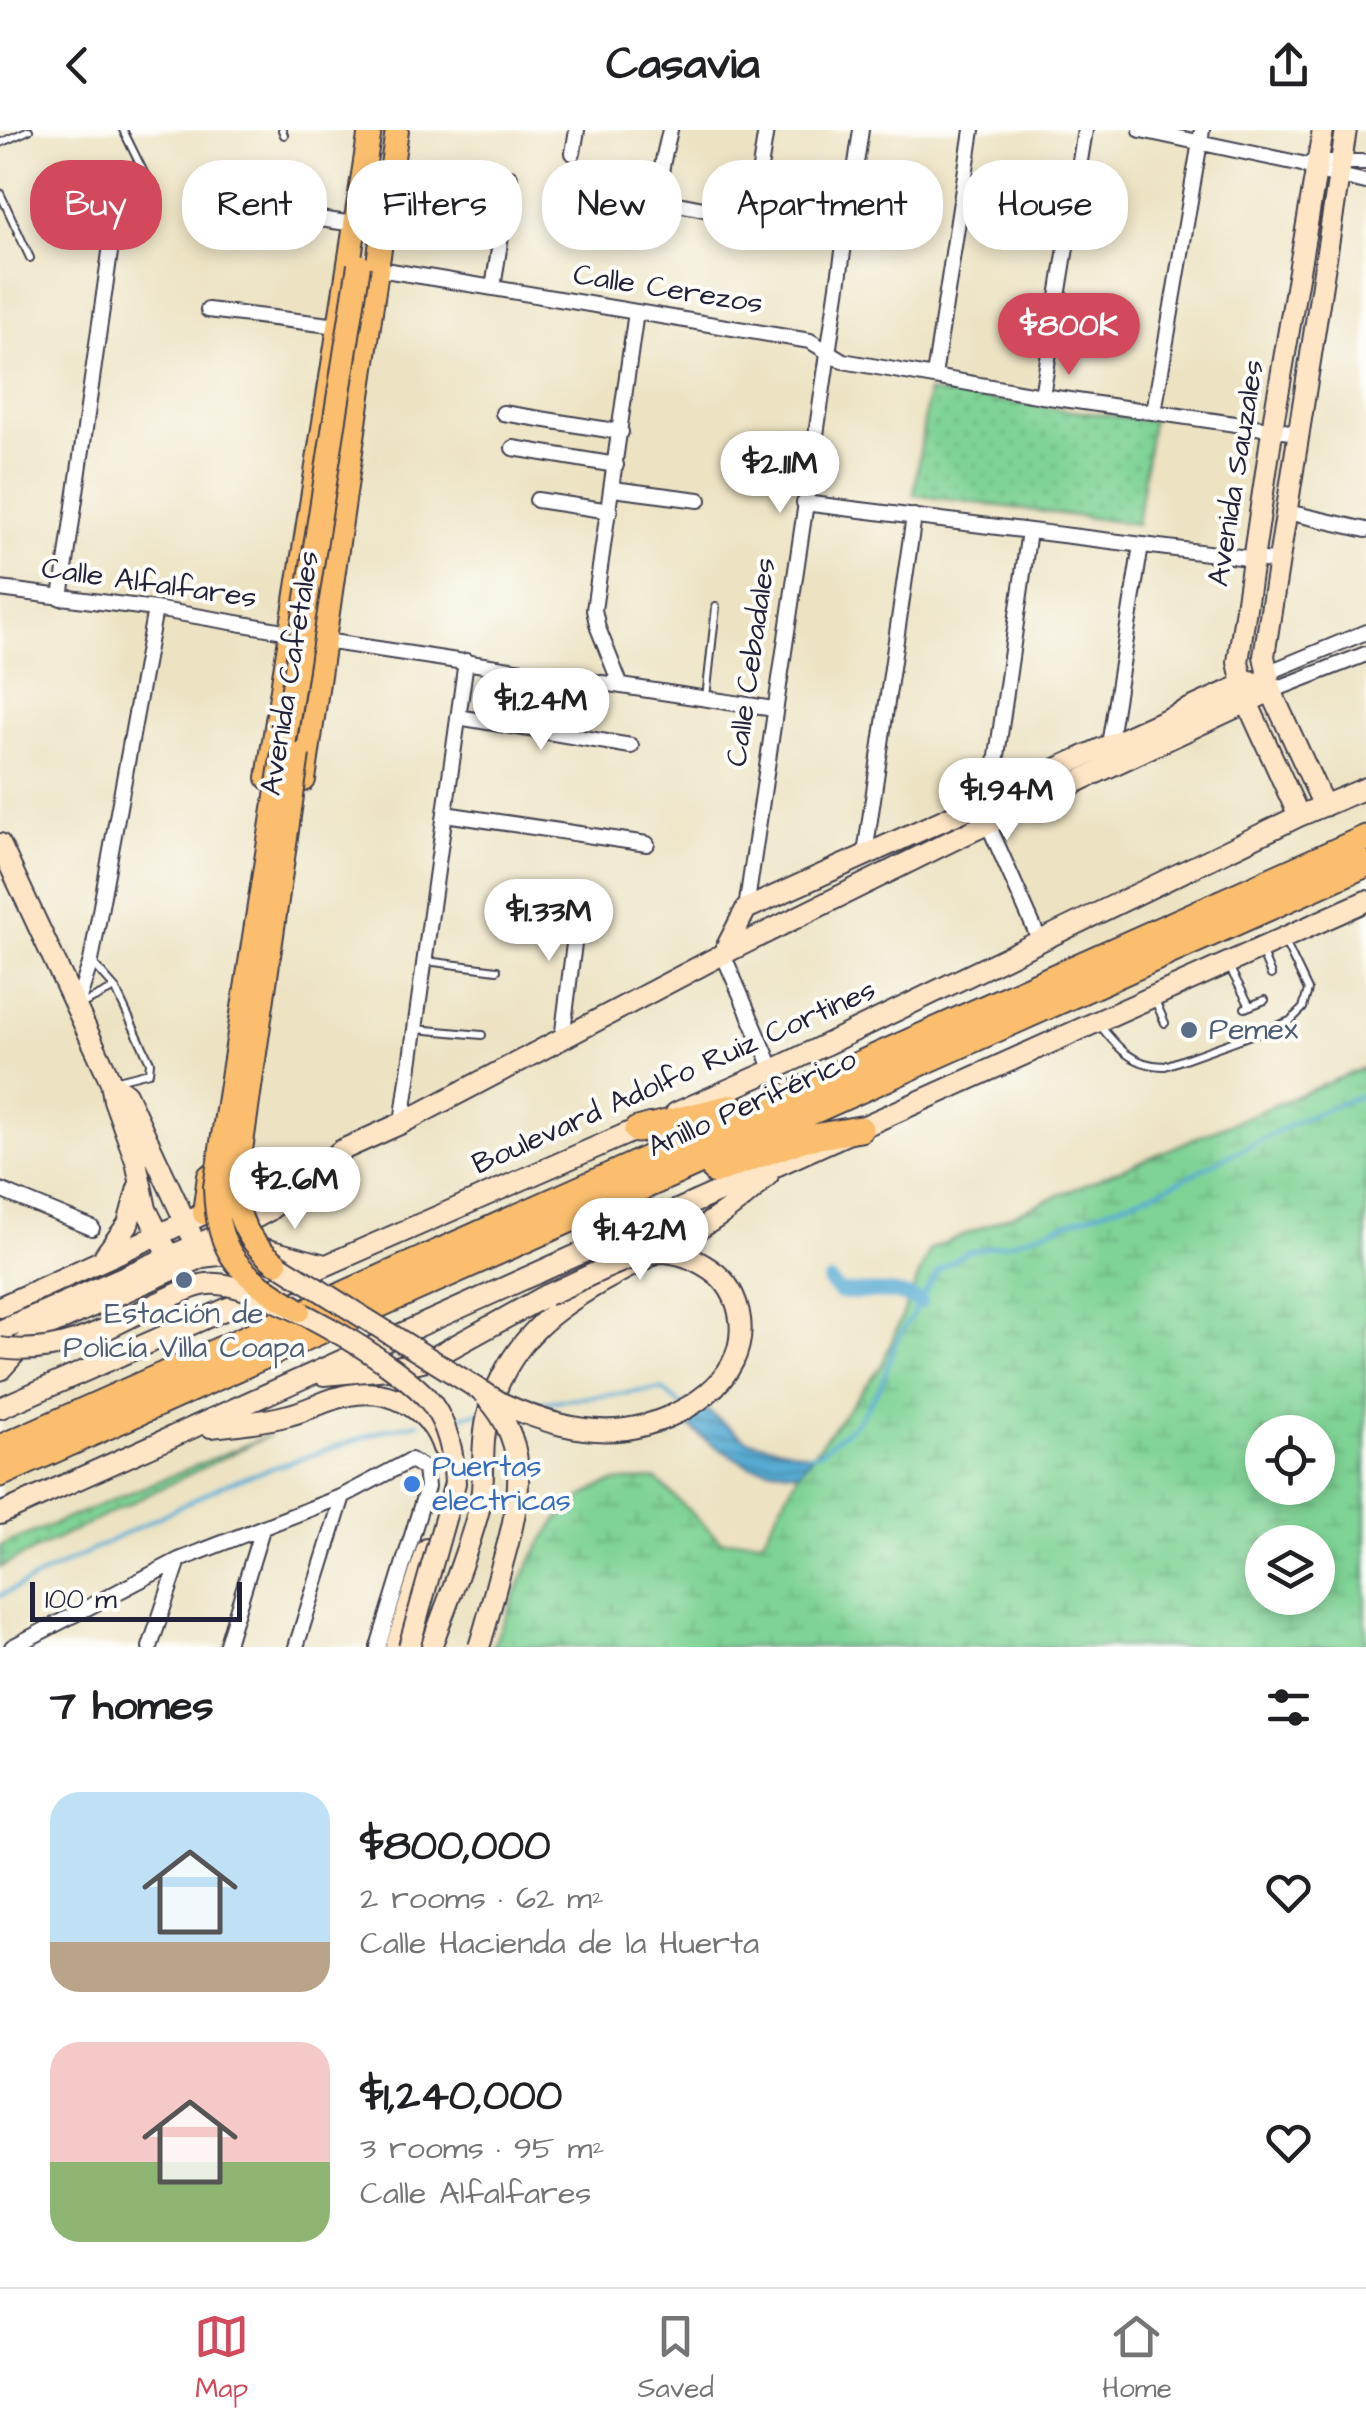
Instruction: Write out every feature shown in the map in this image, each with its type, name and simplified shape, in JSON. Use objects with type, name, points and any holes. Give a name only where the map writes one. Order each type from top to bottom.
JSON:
[{"type":"highway","name":"Anillo Periférico","points":[[0,1448],[1366,838]]},
{"type":"highway","name":"Anillo Periférico","points":[[0,1474],[1366,864]]},
{"type":"highway","points":[[637,1130],[796,1092]]},
{"type":"highway","points":[[637,1190],[726,1168],[802,1140],[860,1129]]},
{"type":"main road","name":"Avenida Cafetales","points":[[367,160],[373,130]]},
{"type":"main road","points":[[373,130],[369,267],[215,1187],[220,1228],[230,1257],[246,1276],[403,1376],[434,1406],[448,1436],[455,1459],[455,1483],[408,1647]]},
{"type":"main road","name":"Avenida Cafetales","points":[[244,1224],[248,1157],[337,567],[369,267],[398,130]]},
{"type":"main road","name":"Avenida Sauzales","points":[[1299,816],[1245,694],[1238,662],[1313,165],[1323,130]]},
{"type":"main road","name":"Avenida Sauzales","points":[[1324,806],[1269,682],[1264,656],[1346,130]]},
{"type":"main road","name":"Avenida Cafetales","points":[[195,1218],[213,1145],[350,250]]},
{"type":"main road","points":[[301,558],[308,575],[318,580],[328,579],[337,567]]},
{"type":"main road","points":[[1243,628],[1268,632]]},
{"type":"main road","points":[[308,1377],[388,1369],[430,1358],[547,1296],[648,1254],[668,1252],[689,1257],[717,1273],[735,1296],[741,1327],[738,1350],[724,1377],[688,1407],[656,1422],[622,1430],[552,1423],[501,1403],[474,1385],[276,1263],[257,1247],[244,1227],[236,1192],[298,754],[320,668]]},
{"type":"main road","points":[[0,1331],[244,1224],[268,1210],[342,1150],[402,1123],[723,954],[988,824],[1176,725],[1269,682]]},
{"type":"main road","points":[[746,909],[1109,745],[1176,725]]},
{"type":"main road","name":"Boulevard Adolfo Ruiz Cortines","points":[[0,1408],[773,1070],[1299,816],[1366,788]]},
{"type":"main road","points":[[942,820],[953,840]]},
{"type":"main road","points":[[0,844],[111,1082],[146,1209],[169,1255]]},
{"type":"main road","points":[[0,1514],[1366,901]]},
{"type":"main road","name":"Calle Cebadales","points":[[723,954],[746,909]]},
{"type":"main road","points":[[111,1082],[126,1094],[195,1218],[195,1244]]},
{"type":"main road","points":[[213,1145],[217,1156],[230,1164],[240,1164],[248,1157]]},
{"type":"main road","points":[[431,1647],[481,1501],[484,1432],[494,1396],[512,1358],[530,1335],[575,1299],[708,1226],[777,1167]]},
{"type":"main road","points":[[102,1258],[128,1224],[139,1181]]},
{"type":"main road","points":[[0,1307],[243,1196]]},
{"type":"main road","points":[[195,1218],[244,1224],[262,1249],[325,1265]]},
{"type":"main road","points":[[0,1370],[35,1334],[202,1257],[244,1252],[276,1263]]},
{"type":"main road","points":[[0,1348],[42,1350],[82,1341],[181,1292],[211,1283],[238,1287],[299,1310]]},
{"type":"main road","points":[[474,1385],[494,1406],[512,1440],[520,1492],[478,1647]]},
{"type":"main road","points":[[188,1430],[284,1416],[347,1395],[383,1395],[422,1412],[442,1443],[446,1474],[442,1502],[396,1647]]},
{"type":"street","points":[[573,153],[577,130]]},
{"type":"street","points":[[670,130],[660,187],[663,198],[674,205],[702,210]]},
{"type":"street","points":[[761,160],[766,130]]},
{"type":"street","name":"Calle Cebadales","points":[[857,160],[861,130]]},
{"type":"street","points":[[934,376],[972,130]]},
{"type":"street","points":[[1042,396],[1085,130]]},
{"type":"street","points":[[1140,130],[1200,136],[1313,165],[1340,168],[1366,162]]},
{"type":"street","points":[[1154,412],[1200,136]]},
{"type":"street","points":[[1340,168],[1366,182]]},
{"type":"street","points":[[61,598],[110,250]]},
{"type":"street","points":[[493,288],[499,250]]},
{"type":"street","name":"Calle Cebadales","points":[[746,909],[843,250]]},
{"type":"street","name":"Calle Cerezos","points":[[369,267],[810,340],[843,361],[1042,396],[1297,433]]},
{"type":"street","points":[[208,310],[338,326]]},
{"type":"street","points":[[621,686],[594,610],[636,312]]},
{"type":"street","points":[[503,413],[621,432]]},
{"type":"street","points":[[513,448],[616,466]]},
{"type":"street","points":[[613,489],[699,500]]},
{"type":"street","points":[[537,500],[610,510]]},
{"type":"street","points":[[804,503],[1280,562]]},
{"type":"street","points":[[1287,512],[1366,530]]},
{"type":"street","points":[[865,854],[914,516]]},
{"type":"street","points":[[991,798],[1029,531]]},
{"type":"street","points":[[1109,745],[1141,545]]},
{"type":"street","name":"Calle Alfalfares","points":[[0,589],[290,632]]},
{"type":"street","points":[[76,1007],[92,961],[154,609]]},
{"type":"street","points":[[1269,682],[1366,632]]},
{"type":"street","points":[[1269,682],[1361,656],[1349,640]]},
{"type":"street","points":[[325,641],[774,710]]},
{"type":"street","points":[[402,1123],[466,661]]},
{"type":"street","points":[[458,717],[631,746]]},
{"type":"street","points":[[445,814],[647,844]]},
{"type":"street","points":[[988,824],[1040,940]]},
{"type":"street","points":[[562,1039],[580,896]]},
{"type":"street","points":[[723,954],[773,1070]]},
{"type":"street","points":[[0,1190],[92,1228]]},
{"type":"street","points":[[12,1647],[179,1560],[343,1496],[411,1460],[425,1469],[426,1487],[378,1647]]},
{"type":"street","points":[[296,1647],[343,1496]]},
{"type":"street","points":[[226,1647],[262,1529]]},
{"type":"street","points":[[150,1647],[179,1560]]},
{"type":"lane","points":[[0,144],[29,130]]},
{"type":"lane","points":[[123,130],[138,160]]},
{"type":"lane","points":[[0,193],[30,258]]},
{"type":"lane","points":[[706,700],[716,607]]},
{"type":"lane","points":[[1097,1022],[1128,1057],[1146,1066],[1164,1066],[1290,1021],[1303,1008],[1308,990],[1283,939]]},
{"type":"lane","points":[[1260,949],[1272,975]]},
{"type":"lane","points":[[92,961],[114,988],[151,1067],[149,1072],[111,1082]]},
{"type":"lane","points":[[424,961],[498,970]]},
{"type":"lane","points":[[1227,964],[1247,1007],[1265,1000]]},
{"type":"lane","points":[[76,1007],[114,988]]},
{"type":"lane","points":[[1154,997],[1164,1023]]},
{"type":"lane","points":[[415,1029],[482,1035]]},
{"type":"green space","points":[[928,392],[1152,421],[1137,524],[914,495]]},
{"type":"green space","points":[[1366,1067],[1366,1647],[492,1647],[538,1548],[571,1506],[592,1491],[616,1482],[656,1479],[721,1541],[763,1539],[799,1472],[882,1365],[930,1249]]},
{"type":"green space","points":[[270,1435],[0,1567],[0,1546]]},
{"type":"water","points":[[695,1402],[747,1440],[812,1455],[799,1472],[749,1466],[707,1441],[677,1416]]},
{"type":"waterway","points":[[808,1455],[820,1452],[857,1422],[882,1384],[894,1346],[938,1271],[967,1252],[1010,1243],[1161,1190],[1300,1120],[1366,1093]]},
{"type":"waterway","points":[[830,1282],[839,1292],[891,1293],[920,1302]]},
{"type":"waterway","points":[[527,1404],[662,1389],[681,1405]]},
{"type":"waterway","points":[[448,1418],[483,1412]]},
{"type":"waterway","points":[[0,1596],[225,1484],[388,1429],[419,1423]]},
{"type":"place","name":"Pemex","points":[[1189,1030]]},
{"type":"place","name":"Estación de Policía Villa Coapa","points":[[184,1280]]},
{"type":"place","name":"Puertas electricas","points":[[412,1484]]}]
